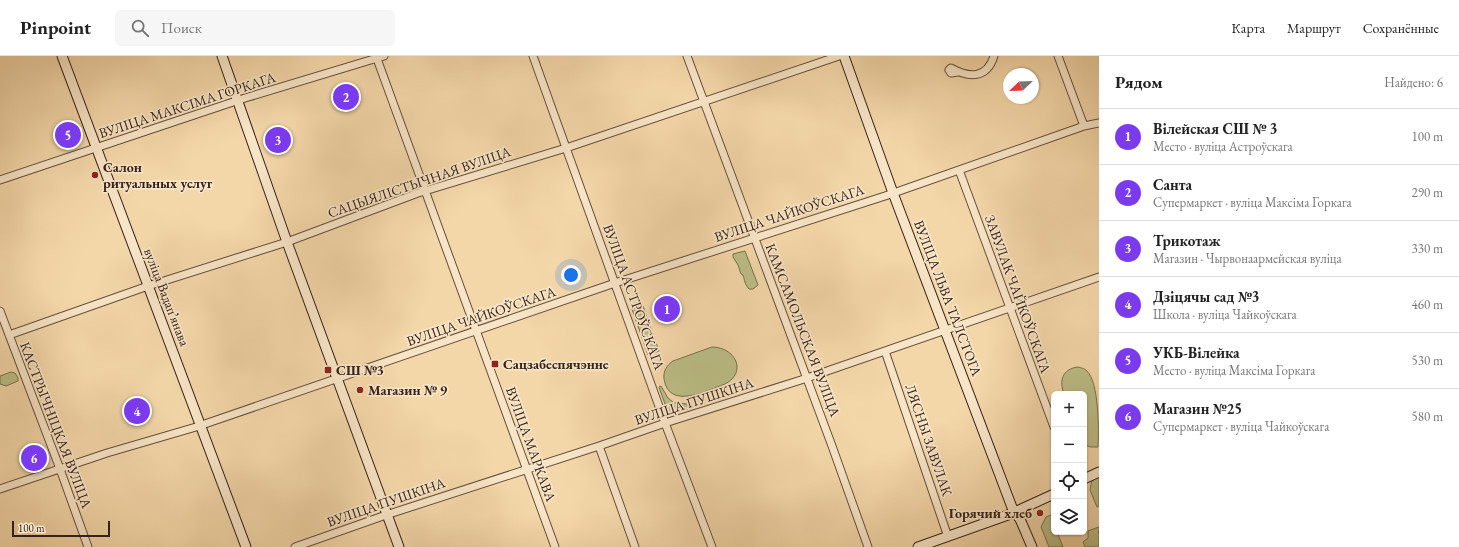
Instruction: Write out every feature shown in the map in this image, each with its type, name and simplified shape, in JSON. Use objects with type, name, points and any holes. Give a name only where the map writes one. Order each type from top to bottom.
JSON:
[{"type":"main road","name":"вуліца Вадапʼянава","points":[[62,56],[246,547]]},
{"type":"main road","points":[[222,56],[287,242],[399,547]]},
{"type":"main road","name":"ВУЛІЦА ЛЬВА ТАЛСТОГА","points":[[844,56],[893,193],[1013,510],[1020,519],[1032,547]]},
{"type":"main road","points":[[1087,478],[1099,472]]},
{"type":"main road","points":[[918,547],[1016,512],[1051,495]]},
{"type":"street","name":"ВУЛІЦА АСТРОЎСКАГА","points":[[533,56],[665,423],[712,547]]},
{"type":"street","name":"КАМСАМОЛЬСКАЯ ВУЛІЦА","points":[[687,56],[807,378],[868,547]]},
{"type":"street","name":"САЦЫЯЛІСТЫЧНАЯ ВУЛІЦА","points":[[9,335],[148,286],[287,242],[425,191],[566,148],[839,56]]},
{"type":"street","points":[[958,72],[969,75],[980,74],[988,68],[994,56]]},
{"type":"street","points":[[1058,56],[1084,126]]},
{"type":"street","name":"ВУЛІЦА МАКСІМА ГОРКАГА","points":[[0,180],[237,100],[379,57]]},
{"type":"street","name":"ВУЛІЦА МАРКАВА","points":[[379,57],[425,191],[555,547]]},
{"type":"street","name":"ВУЛІЦА ЧАЙКОЎСКАГА","points":[[0,489],[107,453],[201,426],[615,283],[893,193],[1084,126],[1099,123]]},
{"type":"street","name":"ЗАВУЛАК ЧАЙКОЎСКАГА","points":[[959,170],[1051,419]]},
{"type":"street","name":"ВУЛІЦА ПУШКІНА","points":[[295,547],[386,515],[807,378],[1099,277]]},
{"type":"street","name":"КАСТРЫЧНІЦКАЯ ВУЛІЦА","points":[[0,312],[88,547]]},
{"type":"street","name":"ЛЯСНЫ ЗАВУЛАК","points":[[885,351],[948,537]]},
{"type":"street","points":[[599,446],[635,547]]},
{"type":"green space","points":[[745,251],[758,285],[753,289],[749,289],[746,285],[743,275],[741,274],[733,257],[733,254]]},
{"type":"green space","points":[[643,306],[659,351],[648,355],[632,309]]},
{"type":"green space","points":[[712,347],[727,351],[736,361],[736,373],[732,379],[725,384],[690,396],[673,394],[667,389],[664,376],[666,368],[669,364],[673,361]]},
{"type":"green space","points":[[1078,367],[1087,371],[1094,386],[1097,407],[1098,447],[1087,446],[1087,391],[1063,391],[1062,385],[1063,376],[1068,370]]},
{"type":"green space","points":[[11,372],[15,373],[18,381],[6,386],[0,384],[0,376]]},
{"type":"green space","points":[[661,386],[668,398],[674,403],[688,404],[688,409],[669,415],[659,387]]},
{"type":"green space","points":[[1099,476],[1099,506],[1097,507],[1090,490],[1092,479]]},
{"type":"green space","points":[[1051,515],[1051,535],[1058,535],[1063,547],[1049,547],[1041,527],[1046,517]]},
{"type":"green space","points":[[1099,527],[1099,547],[1085,547],[1083,542],[1088,538],[1088,531]]},
{"type":"place","name":"Санта","points":[[346,97]]},
{"type":"place","name":"УКБ-Вілейка","points":[[68,135]]},
{"type":"place","name":"Трикотаж","points":[[278,140]]},
{"type":"place","name":"Салон ритуальных услуг","points":[[95,175]]},
{"type":"place","name":"Вілейская СШ № 3","points":[[667,309]]},
{"type":"place","name":"Сацзабеспячэнне","points":[[495,364]]},
{"type":"place","name":"СШ №3","points":[[328,370]]},
{"type":"place","name":"Магазин № 9","points":[[360,390]]},
{"type":"place","name":"Дзіцячы сад №3","points":[[137,411]]},
{"type":"place","name":"Магазин №25","points":[[34,458]]},
{"type":"place","name":"Горячий хлеб","points":[[1040,513]]}]
